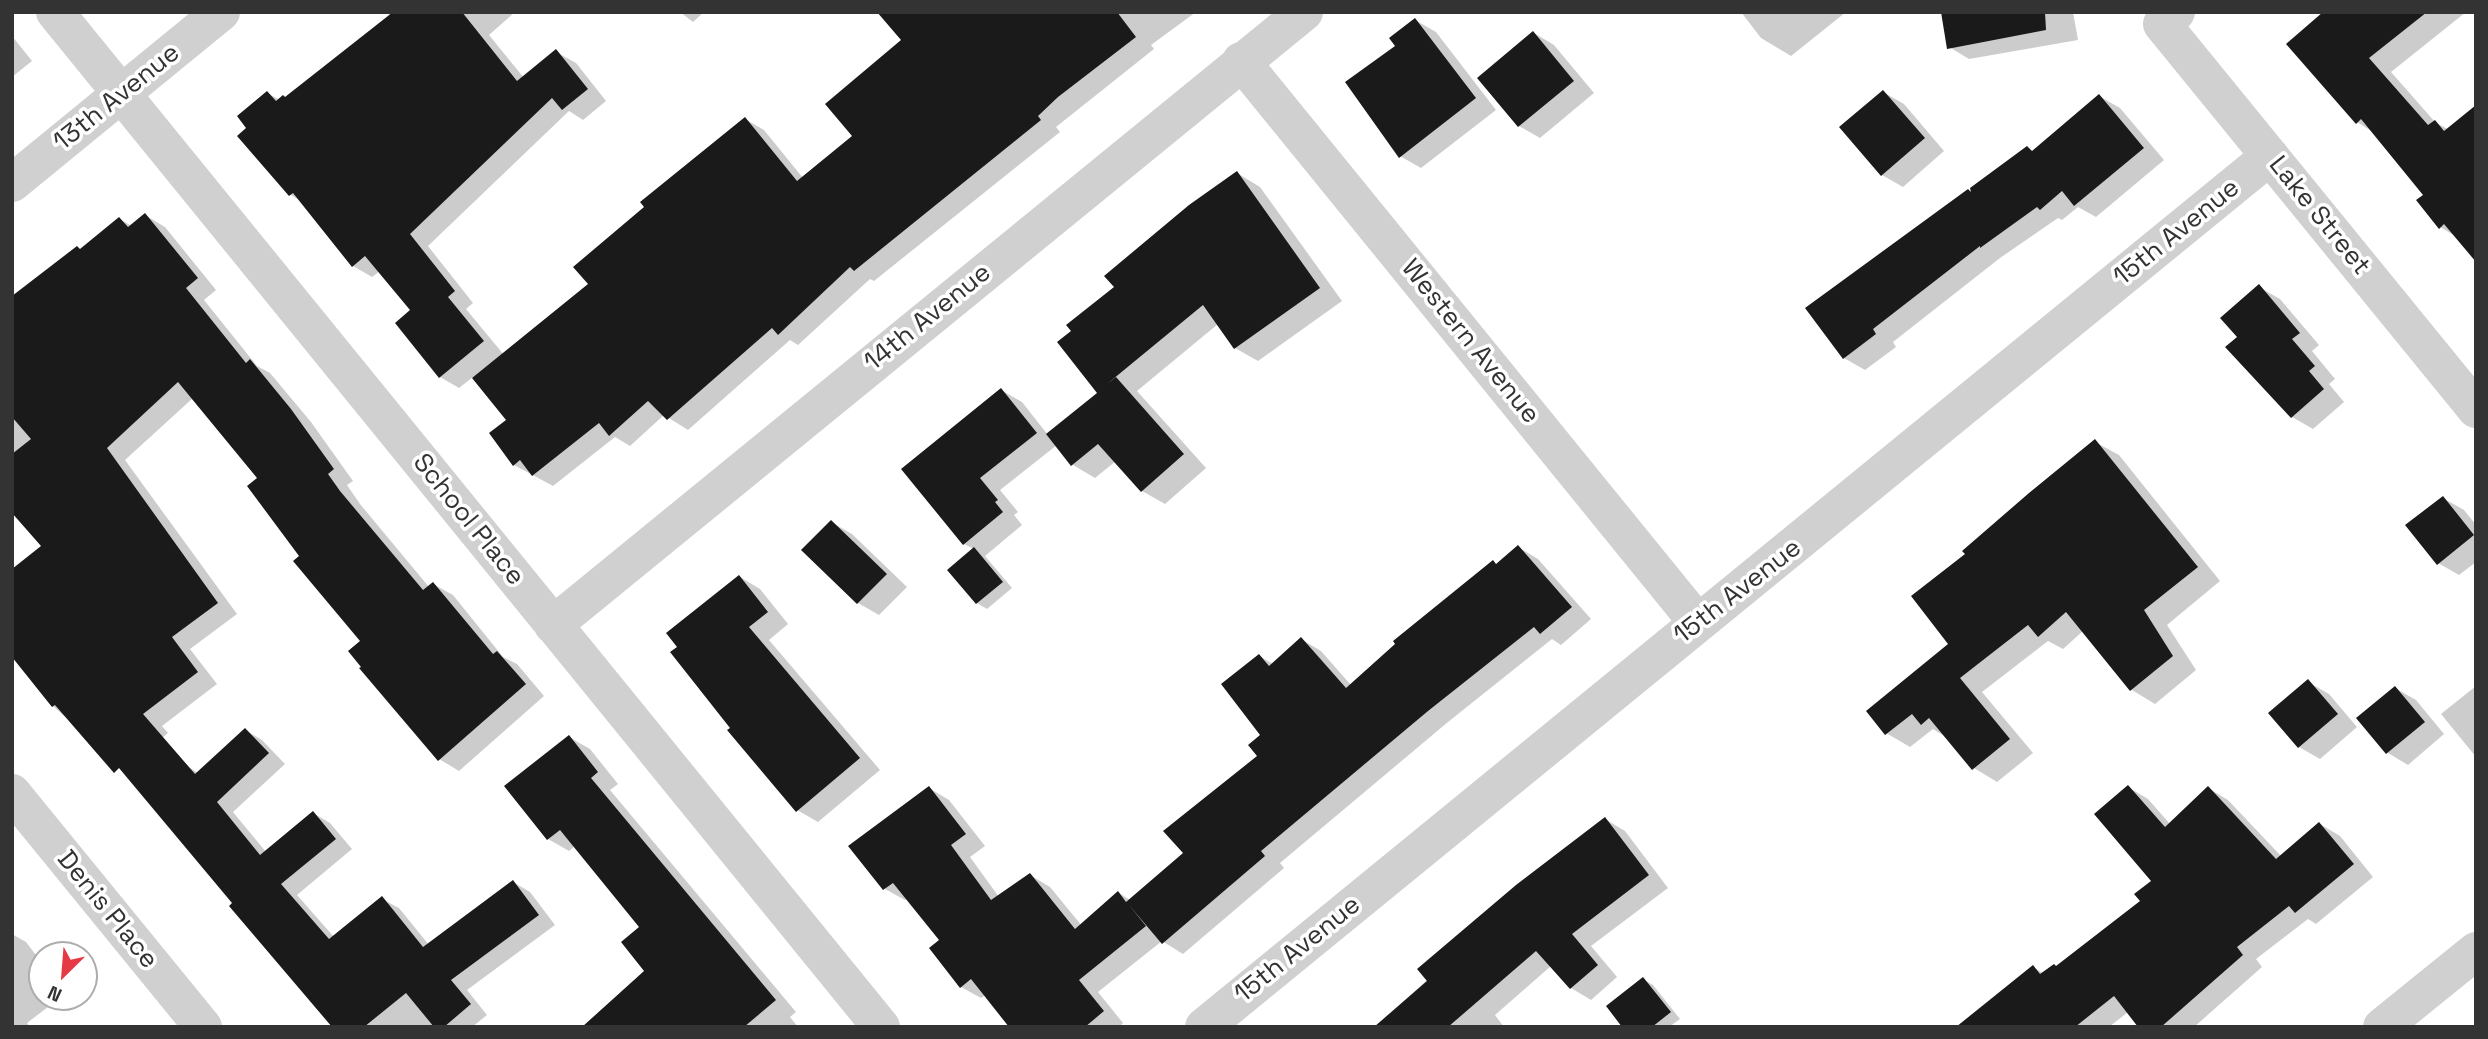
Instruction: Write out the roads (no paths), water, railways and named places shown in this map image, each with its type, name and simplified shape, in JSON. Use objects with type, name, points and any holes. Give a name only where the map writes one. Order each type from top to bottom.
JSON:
[{"type":"street","name":"School Place","points":[[55,12],[881,1027]]},
{"type":"street","name":"13th Avenue","points":[[12,183],[221,12]]},
{"type":"street","name":"14th Avenue","points":[[553,625],[1304,12]]},
{"type":"street","name":"Lake Street","points":[[2169,18],[2270,156],[2476,409]]},
{"type":"street","name":"Western Avenue","points":[[1241,61],[1698,623]]},
{"type":"street","name":"15th Avenue","points":[[1204,1027],[1698,623],[1794,548],[2270,156]]},
{"type":"street","name":"Denis Place","points":[[12,793],[202,1027]]},
{"type":"street","points":[[2382,1027],[2476,951]]}]
